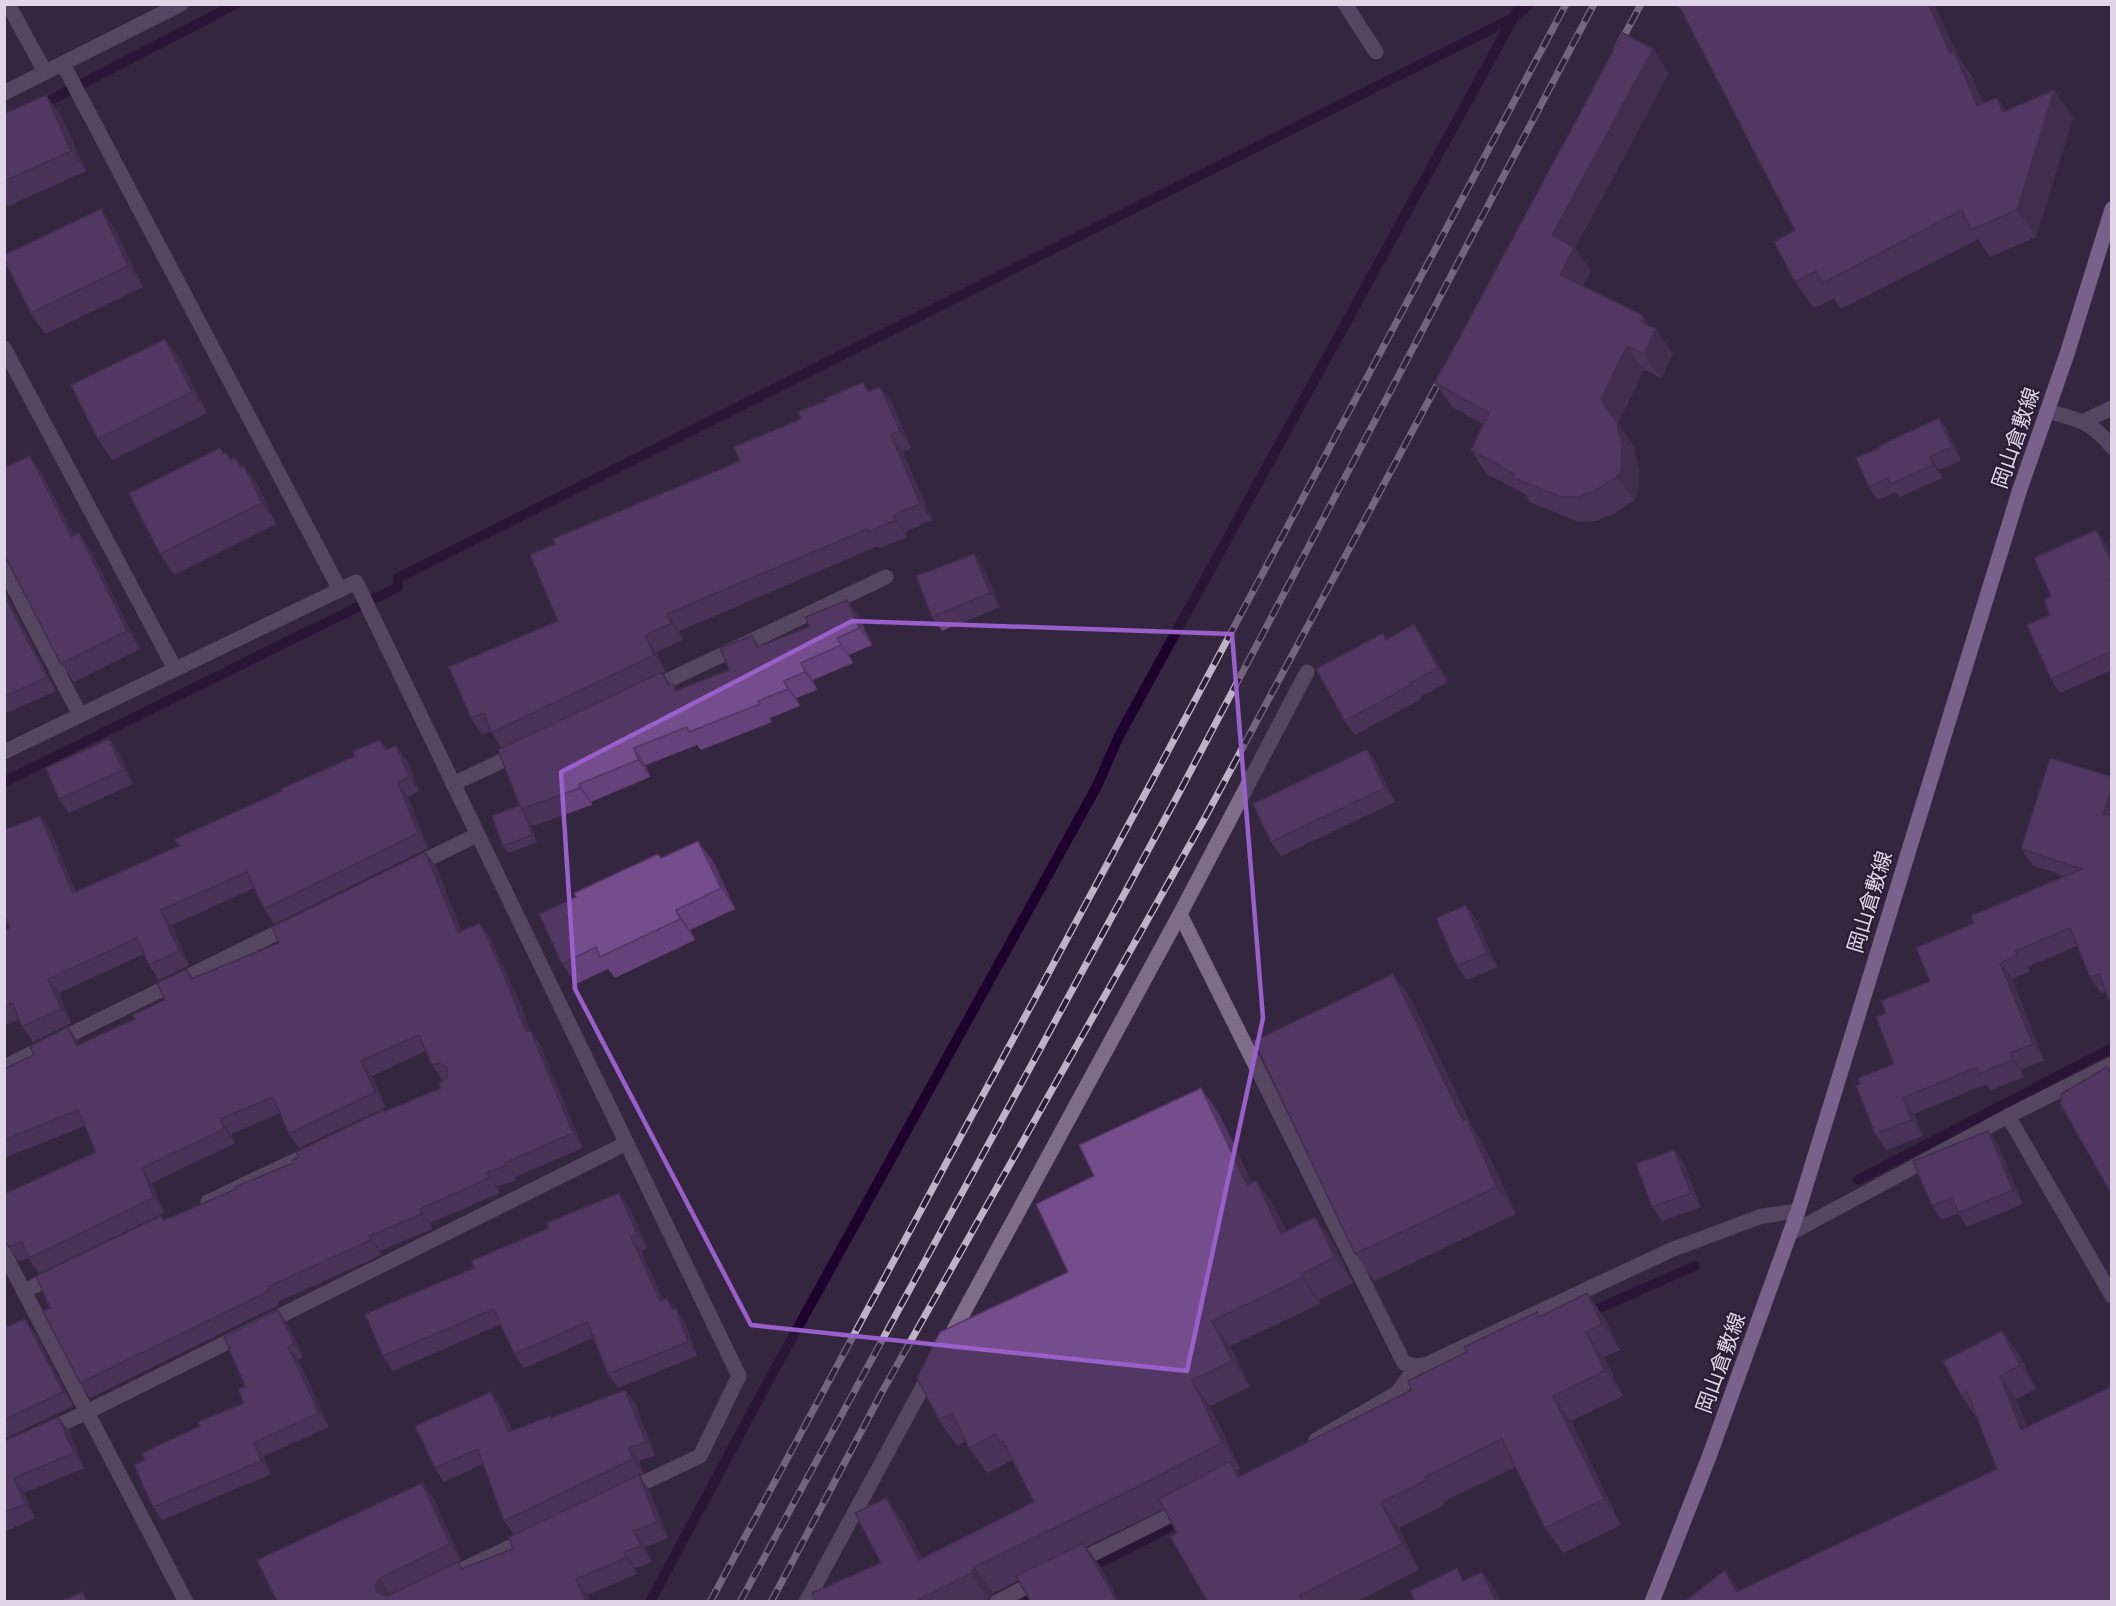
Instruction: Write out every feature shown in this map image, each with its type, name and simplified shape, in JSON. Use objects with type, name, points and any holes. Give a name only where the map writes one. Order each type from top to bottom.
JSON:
[{"type":"main road","name":"岡山倉敷線","points":[[1652,1602],[1709,1457],[1790,1234],[2019,492],[2067,354],[2112,209]]},
{"type":"street","points":[[8,4],[45,72]]},
{"type":"street","points":[[4,93],[181,4]]},
{"type":"street","points":[[1345,4],[1376,52]]},
{"type":"street","points":[[63,64],[340,590]]},
{"type":"street","points":[[4,348],[175,669]]},
{"type":"street","points":[[2084,421],[2112,408]]},
{"type":"street","points":[[2048,411],[2084,421],[2099,432],[2112,447]]},
{"type":"street","points":[[4,569],[80,715]]},
{"type":"street","points":[[637,696],[886,577]]},
{"type":"street","points":[[4,752],[356,582],[739,1376],[700,1456],[616,1496]]},
{"type":"street","points":[[806,1602],[1180,914],[1307,672]]},
{"type":"street","points":[[453,784],[540,742]]},
{"type":"street","points":[[402,872],[477,835]]},
{"type":"street","points":[[1180,914],[1404,1363],[1417,1366],[1427,1364],[1671,1250],[1762,1216],[1797,1211]]},
{"type":"street","points":[[4,1067],[305,919]]},
{"type":"street","points":[[1790,1234],[2008,1116],[2112,1064]]},
{"type":"street","points":[[2008,1116],[2112,1296]]},
{"type":"street","points":[[36,1436],[627,1143]]},
{"type":"street","points":[[194,1209],[321,1148]]},
{"type":"street","points":[[4,1253],[186,1602]]},
{"type":"street","points":[[24,1291],[67,1270]]},
{"type":"street","points":[[1306,1445],[1397,1393],[1417,1366]]},
{"type":"street","points":[[997,1602],[1196,1503]]},
{"type":"street","points":[[438,1581],[543,1531]]},
{"type":"highlighted area","points":[[852,621],[1232,634],[1263,1018],[1187,1371],[751,1325],[575,989],[561,772]]},
{"type":"building","points":[[1678,4],[1928,4],[1950,53],[1954,51],[1977,106],[1997,98],[2003,112],[2054,90],[2017,210],[1971,230],[1962,210],[1823,283],[1816,271],[1795,282],[1774,242],[1795,230]]},
{"type":"building","points":[[1623,33],[1653,49],[1552,235],[1574,247],[1560,275],[1642,315],[1643,323],[1656,329],[1644,354],[1627,346],[1601,399],[1617,423],[1622,446],[1621,470],[1617,477],[1596,490],[1579,497],[1562,497],[1513,478],[1515,474],[1471,450],[1489,413],[1435,383]]},
{"type":"building","points":[[46,95],[71,151],[4,181],[4,114]]},
{"type":"building","points":[[101,209],[128,266],[31,313],[4,255]]},
{"type":"building","points":[[165,339],[192,392],[98,439],[71,385]]},
{"type":"building","points":[[863,382],[868,392],[880,387],[900,431],[891,435],[920,504],[893,515],[896,520],[868,532],[867,529],[667,614],[671,624],[645,635],[654,655],[491,733],[484,713],[471,718],[449,667],[558,621],[530,555],[555,544],[553,539],[740,461],[734,447],[801,419],[798,412]]},
{"type":"building","points":[[1939,418],[1952,447],[1930,457],[1933,465],[1891,484],[1888,478],[1869,487],[1856,458]]},
{"type":"building","points":[[220,448],[223,454],[226,452],[230,460],[235,458],[241,468],[244,466],[262,503],[160,554],[129,493]]},
{"type":"building","points":[[30,456],[71,537],[79,533],[127,631],[61,664],[4,554],[4,468]]},
{"type":"building","points":[[2096,530],[2112,564],[2112,580],[2110,580],[2112,583],[2112,651],[2051,679],[2027,625],[2050,615],[2044,600],[2051,596],[2034,558]]},
{"type":"building","points":[[974,554],[990,593],[932,617],[916,576]]},
{"type":"building","points":[[4,596],[47,677],[4,697]]},
{"type":"building","points":[[847,600],[859,628],[837,638],[841,645],[801,663],[805,672],[784,681],[788,689],[758,701],[760,704],[689,732],[687,727],[634,748],[638,760],[579,784],[580,788],[521,809],[498,750],[662,672],[668,685],[673,684],[675,691],[729,670],[720,648],[752,636],[757,647],[809,627],[806,617]]},
{"type":"building","points":[[1414,624],[1438,668],[1345,721],[1316,669],[1383,633],[1386,640]]},
{"type":"building","points":[[109,739],[123,770],[59,799],[46,768]]},
{"type":"building","points":[[380,740],[385,750],[396,746],[409,776],[398,783],[418,833],[264,909],[247,872],[161,910],[179,951],[149,965],[137,938],[48,979],[61,1009],[22,1027],[13,1003],[4,1007],[4,931],[10,928],[4,914],[4,830],[40,816],[73,893],[179,846],[175,839],[355,756],[353,751]]},
{"type":"building","points":[[1367,749],[1385,788],[1271,842],[1253,804]]},
{"type":"building","points":[[2050,758],[2112,777],[2112,788],[2103,814],[2112,816],[2112,999],[2109,1000],[2099,974],[2090,977],[2070,928],[2016,951],[2018,955],[2000,963],[2033,1044],[2010,1053],[2012,1060],[1979,1074],[1977,1067],[1903,1098],[1911,1120],[1875,1134],[1856,1085],[1860,1084],[1858,1078],[1894,1064],[1876,1017],[1886,1013],[1881,1001],[1930,981],[1916,948],[1974,923],[1971,916],[2082,869],[2021,849]]},
{"type":"building","points":[[520,805],[532,835],[503,846],[492,816]]},
{"type":"building","points":[[698,841],[721,888],[676,910],[680,919],[600,957],[596,947],[562,964],[539,914],[576,897],[574,893],[658,854],[661,858]]},
{"type":"building","points":[[425,852],[458,933],[480,923],[526,1032],[530,1030],[573,1133],[505,1163],[506,1165],[487,1173],[490,1178],[420,1209],[422,1214],[369,1236],[371,1240],[268,1287],[269,1291],[80,1383],[43,1311],[50,1308],[36,1276],[161,1216],[163,1221],[293,1163],[292,1160],[299,1157],[296,1152],[383,1110],[384,1112],[441,1088],[439,1083],[447,1077],[447,1068],[440,1063],[432,1065],[419,1035],[361,1061],[375,1092],[289,1134],[273,1097],[220,1119],[224,1129],[142,1168],[154,1198],[29,1258],[22,1242],[9,1247],[4,1239],[4,1194],[96,1152],[78,1110],[4,1140],[4,1069],[34,1055],[30,1046],[68,1027],[76,1046],[135,1019],[132,1015],[165,1000],[157,983],[187,969],[191,979],[279,943],[272,927]]},
{"type":"building","points":[[1466,905],[1487,953],[1457,966],[1436,918]]},
{"type":"building","points":[[1393,974],[1463,1121],[1466,1119],[1497,1187],[1355,1254],[1254,1041]]},
{"type":"building","points":[[2107,1067],[2112,1074],[2112,1195],[2061,1105],[2061,1094]]},
{"type":"building","points":[[1201,1088],[1247,1185],[1256,1180],[1281,1234],[1315,1217],[1335,1257],[1301,1274],[1302,1278],[1212,1321],[1232,1361],[1192,1380],[1222,1443],[975,1567],[970,1574],[914,1602],[816,1602],[812,1593],[881,1563],[855,1513],[886,1498],[919,1560],[1034,1502],[1003,1441],[1000,1442],[996,1434],[969,1448],[952,1413],[939,1420],[917,1378],[940,1332],[1068,1272],[1036,1204],[1094,1176],[1079,1145]]},
{"type":"building","points":[[1988,1131],[2013,1190],[1958,1213],[1952,1198],[1932,1206],[1913,1161]]},
{"type":"building","points":[[1674,1150],[1691,1193],[1652,1207],[1636,1164]]},
{"type":"building","points":[[619,1193],[637,1234],[631,1237],[660,1301],[667,1298],[672,1310],[676,1309],[688,1342],[608,1374],[587,1322],[514,1354],[494,1309],[383,1356],[365,1314],[474,1268],[471,1261],[549,1228],[547,1223]]},
{"type":"building","points":[[1587,1293],[1602,1324],[1586,1332],[1605,1371],[1553,1396],[1604,1499],[1545,1528],[1502,1439],[1425,1477],[1427,1480],[1381,1502],[1402,1544],[1300,1595],[1303,1602],[1208,1602],[1170,1536],[1177,1533],[1159,1499],[1230,1461],[1238,1477],[1412,1390],[1408,1381],[1467,1352],[1464,1347],[1537,1312],[1539,1317]]},
{"type":"building","points":[[278,1310],[294,1344],[288,1347],[319,1413],[254,1443],[261,1461],[153,1507],[134,1465],[145,1460],[142,1453],[200,1426],[198,1422],[244,1403],[238,1389],[245,1386],[224,1337]]},
{"type":"building","points":[[25,1319],[63,1392],[4,1420],[4,1328]]},
{"type":"building","points":[[2002,1331],[2020,1365],[2000,1376],[2021,1430],[2112,1386],[2112,1602],[1684,1602],[1725,1570],[1736,1592],[1997,1469],[1967,1392],[1961,1395],[1943,1361]]},
{"type":"building","points":[[625,1390],[646,1442],[629,1448],[633,1459],[504,1521],[478,1449],[435,1468],[415,1426],[491,1392],[509,1432]]},
{"type":"building","points":[[58,1417],[74,1453],[14,1478],[25,1504],[4,1513],[4,1441]]},
{"type":"building","points":[[639,1475],[657,1522],[634,1531],[641,1546],[624,1552],[626,1558],[576,1579],[586,1602],[277,1602],[257,1560],[422,1483],[450,1544],[380,1578],[375,1585],[376,1591],[384,1596],[389,1595],[458,1562],[461,1569],[513,1549],[509,1537]]},
{"type":"building","points":[[1083,1543],[1117,1602],[1031,1602],[1016,1576]]},
{"type":"building","points":[[1457,1568],[1463,1581],[1482,1572],[1496,1602],[1415,1602],[1410,1591]]},
{"type":"building","points":[[83,1592],[87,1602],[60,1602]]},
{"type":"waterway","points":[[39,106],[236,4]]},
{"type":"waterway","points":[[650,1602],[770,1378],[1097,786],[1119,736],[1521,4]]},
{"type":"waterway","points":[[4,782],[398,587],[398,578],[1513,18],[1529,4]]},
{"type":"waterway","points":[[1858,1180],[2112,1048]]},
{"type":"waterway","points":[[1586,1314],[1695,1266]]},
{"type":"waterway","points":[[1086,1570],[1185,1519]]},
{"type":"waterway","points":[[1021,1602],[1040,1592]]},
{"type":"railway","points":[[710,1602],[1153,779],[1566,4]]},
{"type":"railway","points":[[740,1602],[1179,793],[1594,4]]},
{"type":"railway","points":[[1617,49],[1641,4]]},
{"type":"railway","points":[[771,1602],[882,1392],[1207,814],[1444,372]]}]
